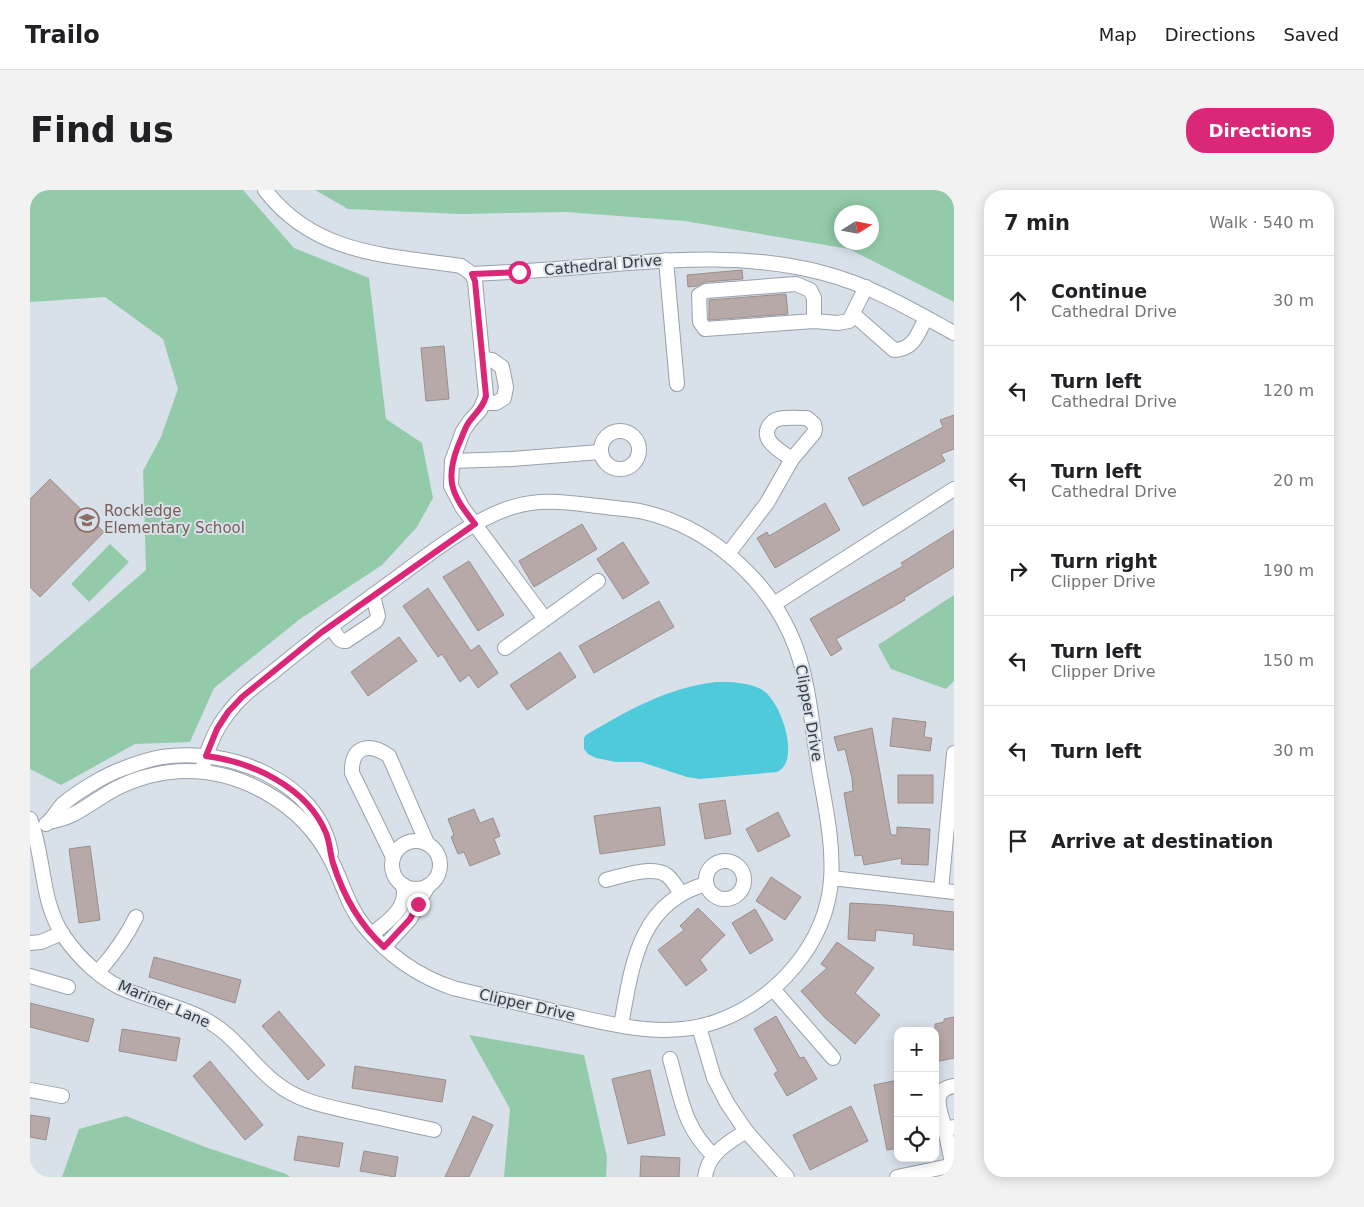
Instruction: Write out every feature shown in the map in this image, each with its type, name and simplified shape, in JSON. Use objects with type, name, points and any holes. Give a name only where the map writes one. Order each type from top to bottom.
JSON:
[{"type":"street","points":[[265,190],[294,220],[328,240],[362,252],[462,266],[472,274],[475,281],[486,396],[464,431],[452,461],[451,486],[462,508],[545,620]]},
{"type":"street","name":"Cathedral Drive","points":[[472,274],[666,260],[715,259],[794,266],[824,273],[866,287],[954,333]]},
{"type":"street","points":[[666,260],[677,384]]},
{"type":"street","points":[[814,321],[814,298],[810,290],[796,284],[706,291],[699,295],[700,322],[704,329],[814,321],[838,323],[849,321],[866,287]]},
{"type":"street","points":[[853,314],[894,350],[902,350],[911,346],[926,318]]},
{"type":"street","points":[[483,359],[492,360],[502,367],[506,386],[504,398],[496,403],[484,402]]},
{"type":"street","points":[[452,461],[512,459],[600,452]]},
{"type":"street","points":[[728,554],[767,503],[792,459]]},
{"type":"street","points":[[774,604],[954,489]]},
{"type":"street","name":"Clipper Drive","points":[[33,835],[49,822],[65,803],[121,769],[161,757],[206,756],[233,761],[259,770],[279,781],[312,810],[325,830],[332,862],[350,906],[384,947],[415,971],[432,981],[453,988],[644,1030],[667,1031],[699,1027],[717,1022],[738,1012],[773,989],[790,973],[807,951],[817,933],[824,917],[832,878],[829,831],[803,674],[797,651],[788,629],[774,604],[755,581],[728,554],[708,539],[685,526],[661,517],[632,510],[557,502],[534,503],[512,507],[475,524],[331,626],[242,697],[228,712],[217,729],[206,756],[202,772]]},
{"type":"street","points":[[505,648],[598,581]]},
{"type":"street","points":[[331,626],[339,639],[346,641],[376,621],[378,616],[373,596]]},
{"type":"street","points":[[384,947],[410,919],[423,892],[436,878],[440,870],[440,861],[437,853],[427,843],[389,756],[381,750],[370,748],[362,750],[355,754],[352,774],[393,857]]},
{"type":"street","points":[[832,878],[948,891],[954,753]]},
{"type":"street","name":"Clipper Drive","points":[[49,822],[72,816],[108,793],[133,781],[160,773],[183,771],[221,774],[244,781],[286,806],[314,834],[332,862]]},
{"type":"street","points":[[100,780],[108,793]]},
{"type":"street","name":"Mariner Lane","points":[[30,819],[48,904],[62,933],[75,952],[98,972],[126,990],[209,1021],[234,1041],[256,1066],[276,1084],[291,1094],[306,1101],[434,1130]]},
{"type":"street","points":[[372,934],[392,918],[401,907],[405,896],[402,885],[391,869],[393,857],[398,847],[404,843],[419,840],[427,843]]},
{"type":"street","points":[[606,880],[627,874],[657,872],[665,874],[671,879],[680,893]]},
{"type":"street","points":[[30,873],[45,891]]},
{"type":"street","points":[[621,1025],[633,962],[640,942],[668,902],[680,893],[706,884]]},
{"type":"street","points":[[402,885],[415,889],[428,886]]},
{"type":"street","points":[[98,972],[115,953],[136,918]]},
{"type":"street","points":[[30,943],[41,942],[62,933]]},
{"type":"street","points":[[30,976],[68,987]]},
{"type":"street","points":[[773,989],[833,1058]]},
{"type":"street","points":[[699,1027],[714,1078],[727,1103],[746,1131],[787,1177]]},
{"type":"street","points":[[670,1059],[686,1117],[693,1132],[713,1155]]},
{"type":"street","points":[[897,1177],[953,1168],[950,1128],[939,1099],[939,1094],[943,1089],[954,1086]]},
{"type":"street","points":[[30,1090],[62,1096]]},
{"type":"street","points":[[706,1177],[708,1163],[713,1155],[746,1131]]},
{"type":"green space","points":[[30,190],[243,190],[294,248],[369,278],[386,419],[422,443],[433,498],[417,527],[382,565],[300,619],[214,688],[190,742],[135,744],[61,785],[30,769],[30,670],[146,570],[143,471],[161,437],[178,389],[163,339],[105,297],[30,302]]},
{"type":"green space","points":[[315,190],[954,190],[954,302],[851,250],[879,250],[879,205],[834,205],[834,246],[685,221],[566,212],[460,214],[348,209]]},
{"type":"green space","points":[[110,544],[129,562],[89,602],[71,584]]},
{"type":"green space","points":[[954,595],[954,681],[946,689],[891,669],[878,645]]},
{"type":"green space","points":[[469,1035],[584,1055],[607,1157],[606,1177],[504,1177],[510,1109]]},
{"type":"green space","points":[[126,1116],[205,1147],[290,1177],[62,1177],[79,1129]]},
{"type":"water","points":[[716,682],[739,683],[761,689],[776,706],[786,731],[788,745],[788,756],[784,766],[777,772],[700,779],[687,777],[641,762],[616,762],[596,758],[588,754],[584,749],[584,738],[586,735],[648,701],[681,689]]},
{"type":"building","points":[[742,270],[743,279],[705,282],[697,286],[688,287],[687,275]]},
{"type":"building","points":[[786,294],[788,314],[709,320],[709,300]]},
{"type":"building","points":[[444,346],[449,399],[426,401],[421,348]]},
{"type":"building","points":[[954,415],[954,449],[941,454],[945,461],[863,506],[848,478],[943,427],[940,420]]},
{"type":"building","name":"Rockledge Elementary School","points":[[50,479],[104,532],[40,597],[30,587],[30,499]]},
{"type":"building","points":[[825,503],[840,530],[775,568],[757,538],[767,532],[769,536]]},
{"type":"building","points":[[582,524],[597,549],[534,587],[519,561]]},
{"type":"building","points":[[954,530],[954,567],[904,598],[905,600],[836,639],[842,649],[831,656],[810,619],[903,566],[901,563]]},
{"type":"building","points":[[623,542],[649,583],[623,599],[597,559]]},
{"type":"building","points":[[469,561],[504,615],[478,631],[443,577]]},
{"type":"building","points":[[428,588],[471,651],[479,645],[498,673],[478,688],[469,675],[460,682],[442,654],[438,657],[403,606]]},
{"type":"building","points":[[659,601],[674,627],[594,673],[579,646]]},
{"type":"building","points":[[399,637],[417,661],[368,696],[351,672]]},
{"type":"building","points":[[560,652],[576,677],[527,710],[510,685]]},
{"type":"building","points":[[893,718],[926,722],[924,737],[932,738],[930,751],[890,746]]},
{"type":"building","points":[[872,728],[891,835],[897,835],[897,827],[930,829],[928,865],[901,864],[902,858],[864,865],[862,855],[855,856],[844,793],[853,791],[852,778],[845,749],[838,751],[834,737]]},
{"type":"building","points":[[898,775],[933,775],[933,803],[898,803]]},
{"type":"building","points":[[725,800],[731,834],[705,839],[699,804]]},
{"type":"building","points":[[660,807],[665,845],[600,854],[594,816]]},
{"type":"building","points":[[474,809],[480,823],[493,818],[500,836],[494,839],[500,854],[470,866],[464,852],[458,854],[451,837],[454,835],[448,819]]},
{"type":"building","points":[[778,812],[790,836],[758,852],[746,829]]},
{"type":"building","points":[[90,846],[100,920],[79,923],[69,849]]},
{"type":"building","points":[[771,877],[801,897],[785,920],[756,901]]},
{"type":"building","points":[[850,903],[954,912],[954,950],[913,945],[914,934],[876,930],[875,941],[848,939]]},
{"type":"building","points":[[698,908],[725,935],[700,960],[707,970],[686,986],[658,950],[684,930],[680,926]]},
{"type":"building","points":[[755,909],[773,940],[750,954],[732,923]]},
{"type":"building","points":[[837,942],[874,968],[855,993],[880,1015],[855,1044],[825,1018],[801,991],[827,968],[821,964]]},
{"type":"building","points":[[154,957],[241,980],[235,1003],[149,977]]},
{"type":"building","points":[[30,1003],[94,1019],[88,1042],[30,1027]]},
{"type":"building","points":[[279,1011],[325,1065],[308,1080],[262,1026]]},
{"type":"building","points":[[776,1016],[800,1058],[804,1057],[817,1079],[787,1096],[774,1074],[778,1071],[754,1029]]},
{"type":"building","points":[[954,1017],[954,1058],[939,1061],[939,1027],[935,1027],[935,1024],[944,1022],[944,1019]]},
{"type":"building","points":[[122,1029],[180,1038],[176,1061],[119,1051]]},
{"type":"building","points":[[210,1061],[263,1125],[245,1140],[193,1076]]},
{"type":"building","points":[[355,1066],[446,1080],[442,1102],[352,1088]]},
{"type":"building","points":[[650,1070],[665,1135],[628,1144],[612,1079]]},
{"type":"building","points":[[894,1081],[894,1149],[887,1150],[874,1085]]},
{"type":"building","points":[[851,1106],[868,1141],[810,1170],[793,1135]]},
{"type":"building","points":[[30,1115],[50,1118],[46,1140],[30,1137]]},
{"type":"building","points":[[473,1116],[493,1125],[469,1177],[445,1177]]},
{"type":"building","points":[[298,1136],[343,1143],[339,1167],[294,1160]]},
{"type":"building","points":[[364,1151],[398,1157],[395,1177],[360,1171]]},
{"type":"building","points":[[641,1156],[680,1158],[679,1177],[640,1177]]},
{"type":"place","name":"Rockledge Elementary School","points":[[87,520]]},
{"type":"route","points":[[418,904],[406,925],[384,947],[350,906],[332,862],[327,835],[322,824],[304,802],[288,787],[259,770],[224,758],[206,756],[217,729],[228,712],[242,697],[322,632],[475,524],[462,508],[451,486],[452,461],[464,431],[480,410],[486,396],[476,287],[472,274],[519,272]]}]
